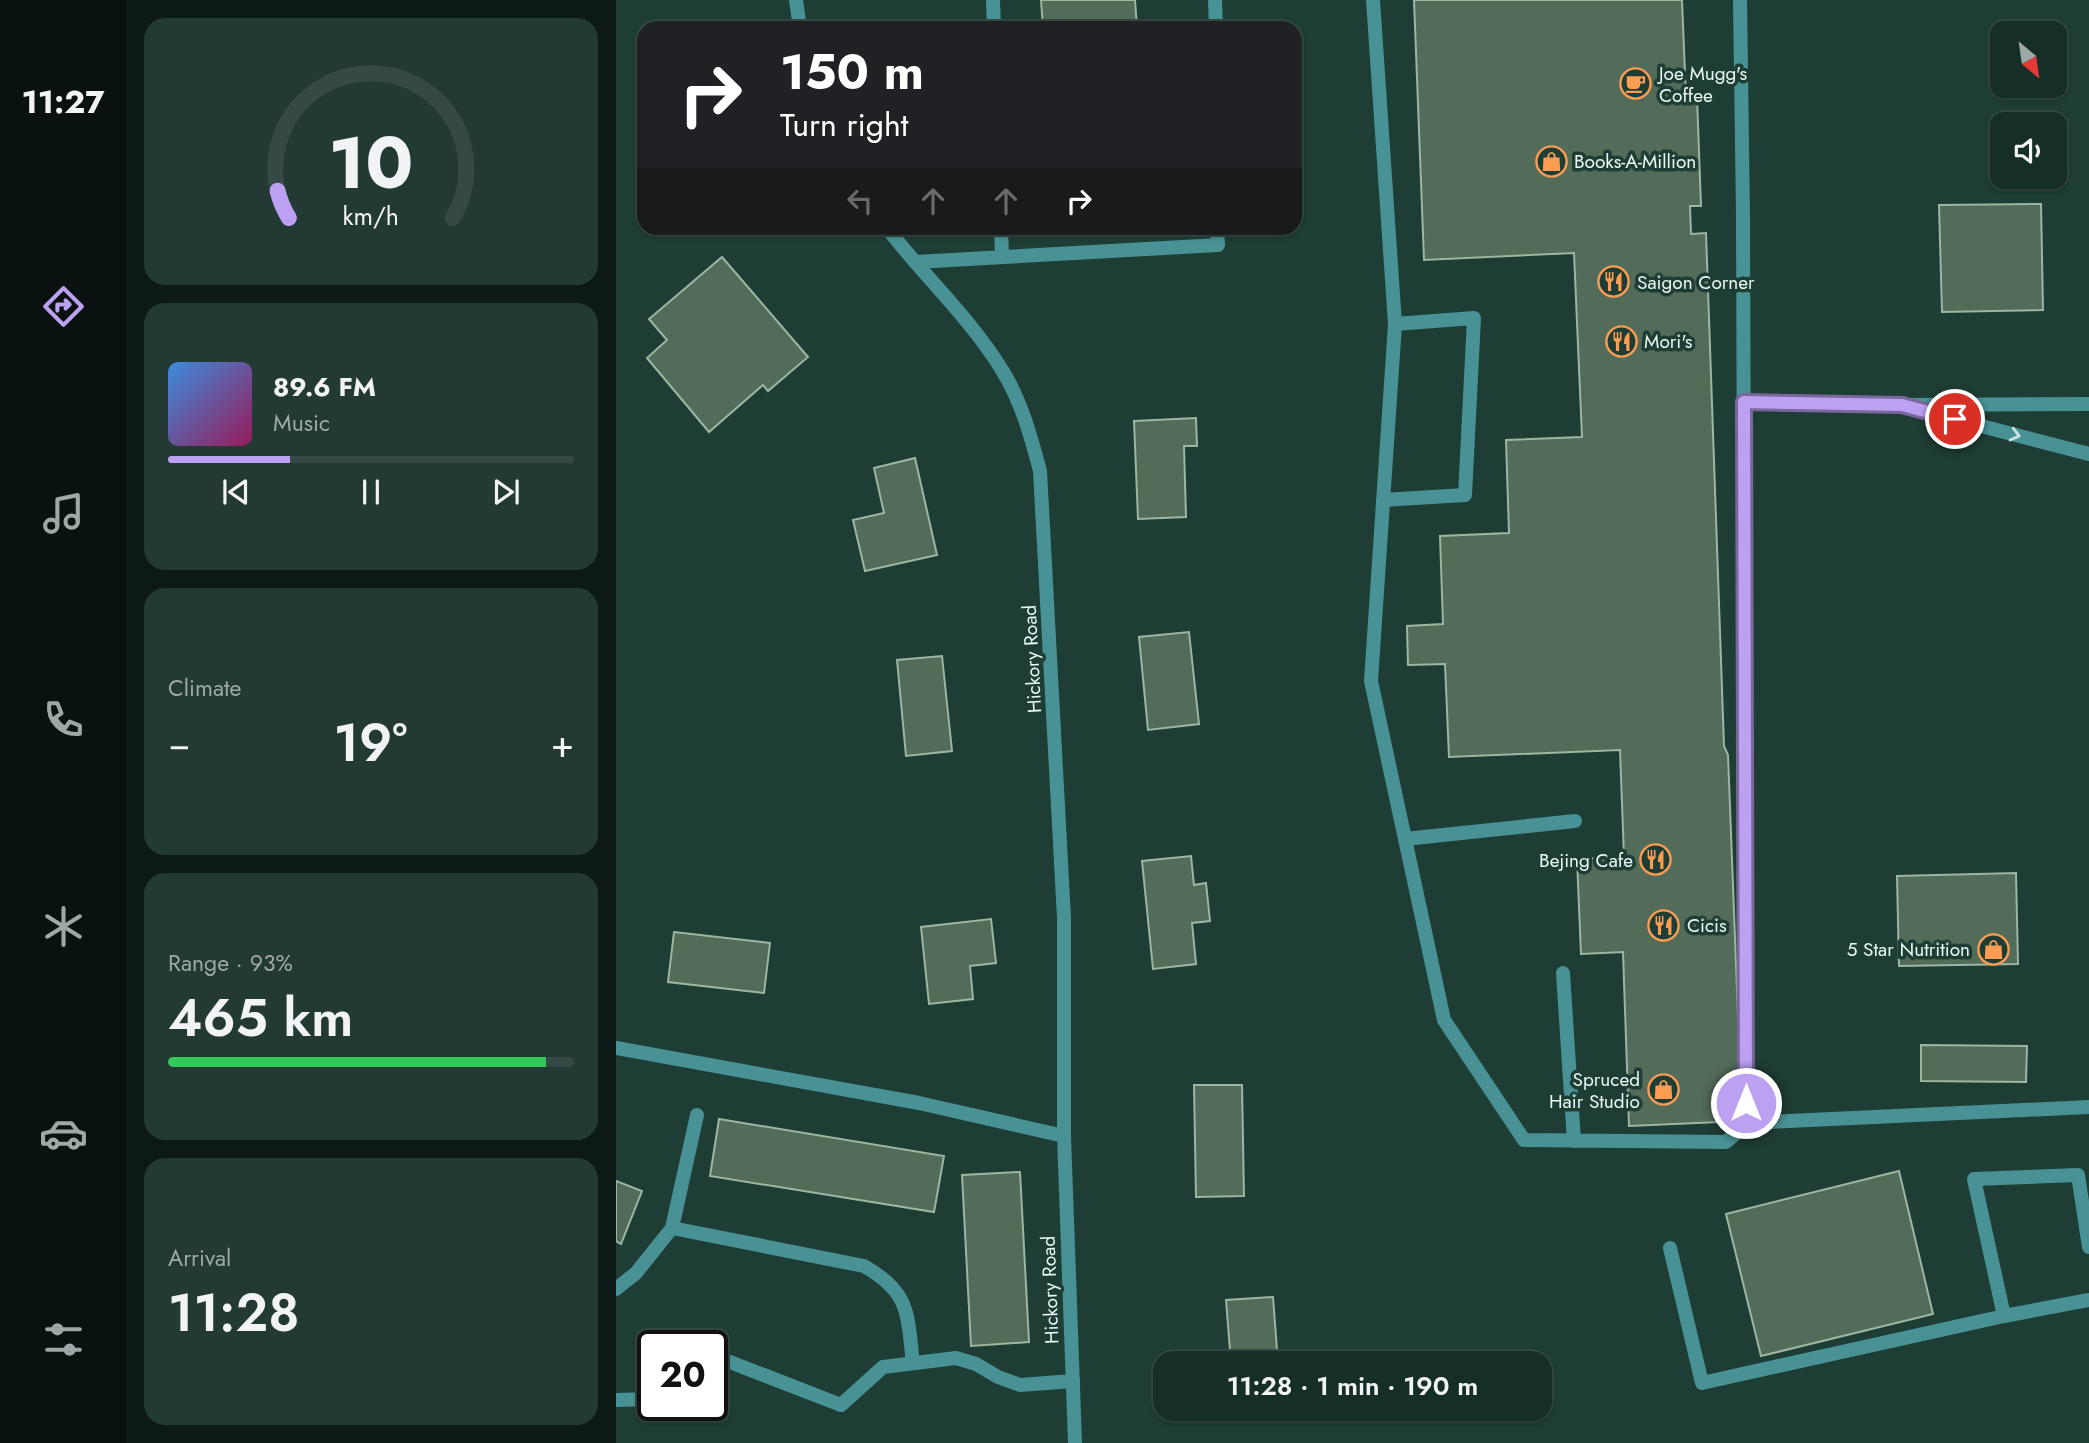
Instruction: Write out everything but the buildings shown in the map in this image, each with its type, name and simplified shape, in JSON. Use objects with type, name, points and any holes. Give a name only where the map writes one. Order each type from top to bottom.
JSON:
[{"type":"street","points":[[796,0],[799,21]]},
{"type":"street","points":[[993,0],[994,21]]},
{"type":"street","points":[[1215,0],[1216,21]]},
{"type":"street","points":[[1373,0],[1395,324],[1371,681],[1444,1020],[1524,1140],[1726,1142],[1752,1119]]},
{"type":"street","points":[[1740,0],[1746,1103],[1752,1119]]},
{"type":"street","name":"Hickory Road","points":[[893,235],[961,315],[1003,371],[1028,428],[1040,471],[1064,918],[1064,1136],[1075,1443]]},
{"type":"street","points":[[1001,235],[1002,257]]},
{"type":"street","points":[[915,262],[1218,245],[1217,235]]},
{"type":"street","points":[[1383,500],[1465,495],[1474,318],[1395,324]]},
{"type":"street","points":[[1744,402],[2089,404]]},
{"type":"street","points":[[1902,405],[2089,454]]},
{"type":"street","points":[[1405,839],[1575,821]]},
{"type":"street","points":[[1563,973],[1574,1141]]},
{"type":"street","points":[[616,1048],[919,1103],[1064,1136]]},
{"type":"street","points":[[1752,1119],[1768,1122],[2089,1107]]},
{"type":"street","points":[[616,1290],[636,1273],[672,1228],[697,1115]]},
{"type":"street","points":[[2004,1316],[1974,1179],[2078,1175],[2089,1247]]},
{"type":"street","points":[[672,1228],[864,1266],[884,1278],[898,1293],[906,1309],[913,1363]]},
{"type":"street","points":[[1670,1248],[1702,1383],[2004,1316],[2089,1300]]},
{"type":"street","points":[[728,1361],[841,1405],[883,1367],[956,1358],[976,1364],[998,1377],[1020,1385],[1073,1381]]},
{"type":"street","points":[[616,1400],[637,1399]]},
{"type":"place","name":"Joe Mugg's Coffee","points":[[1636,84]]},
{"type":"place","name":"Books-A-Million","points":[[1551,161]]},
{"type":"place","name":"Saigon Corner","points":[[1614,282]]},
{"type":"place","name":"Mori's","points":[[1621,341]]},
{"type":"place","name":"Bejing Cafe","points":[[1656,860]]},
{"type":"place","name":"Cicis","points":[[1664,925]]},
{"type":"place","name":"5 Star Nutrition","points":[[1993,949]]},
{"type":"place","name":"Spruced Hair Studio","points":[[1663,1090]]},
{"type":"route","points":[[1746,1103],[1744,402],[1902,405],[1955,419]]}]
